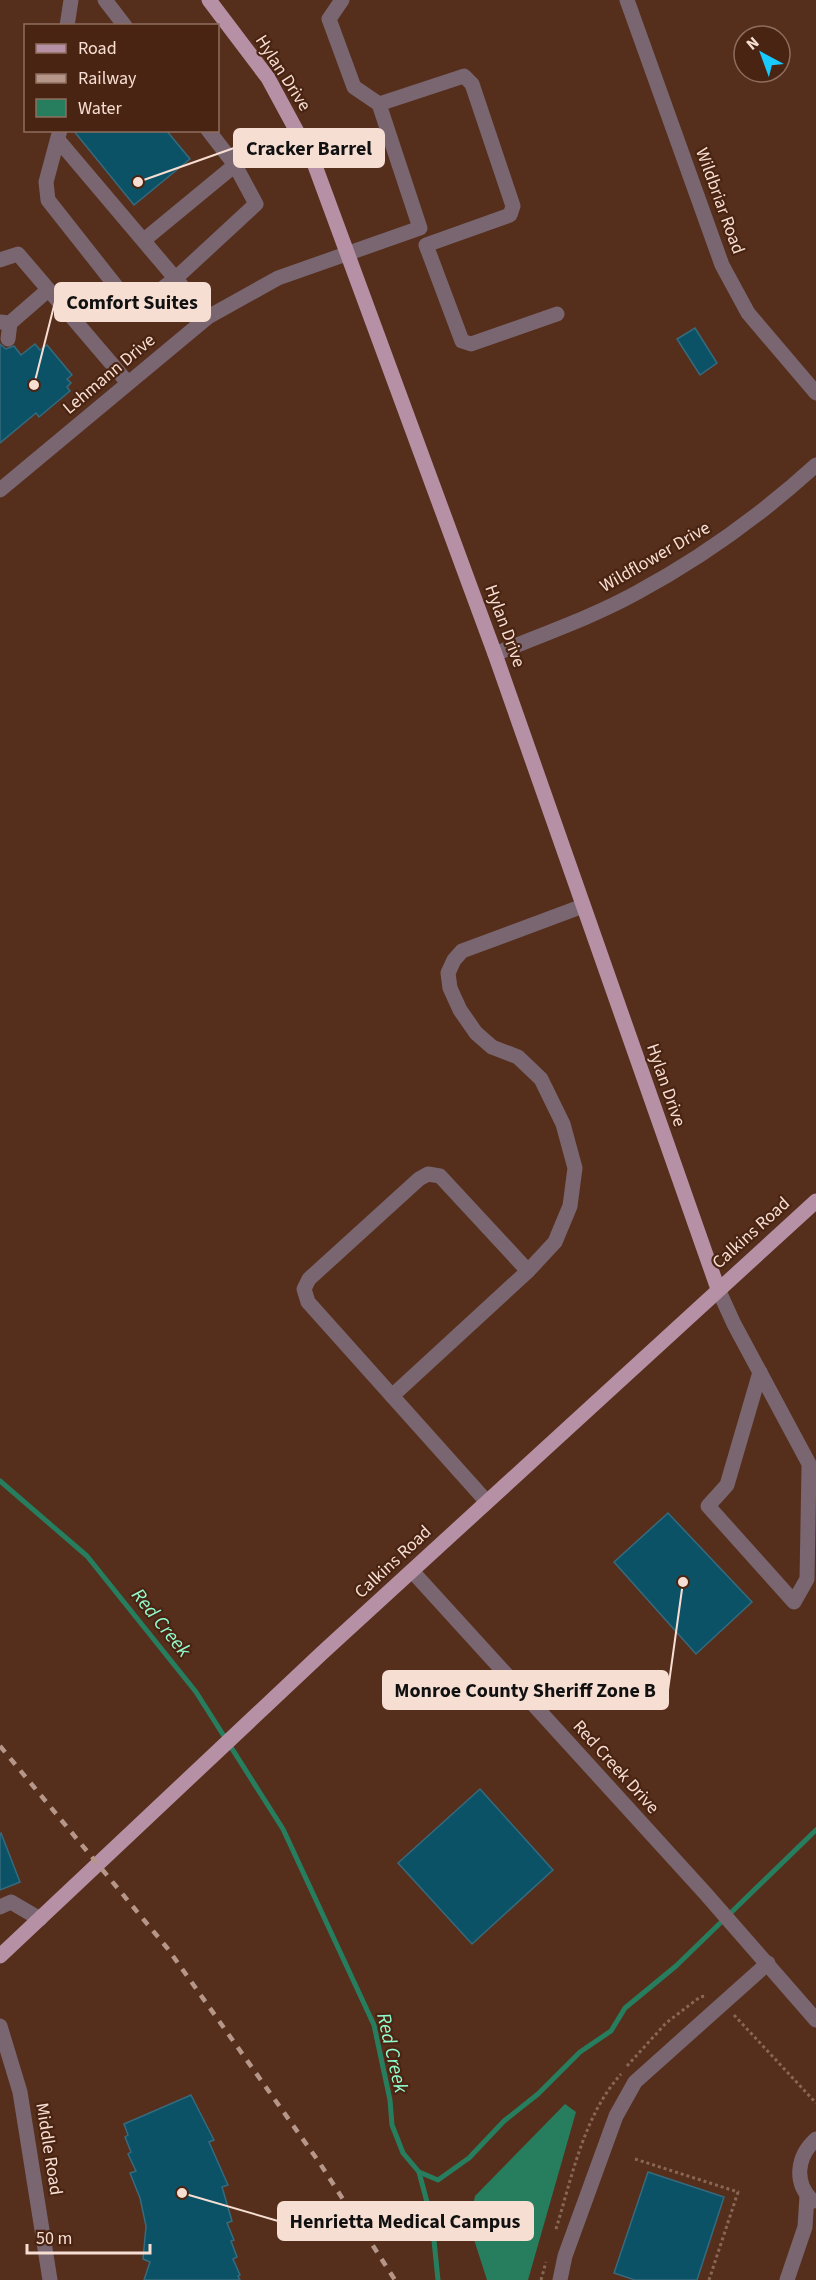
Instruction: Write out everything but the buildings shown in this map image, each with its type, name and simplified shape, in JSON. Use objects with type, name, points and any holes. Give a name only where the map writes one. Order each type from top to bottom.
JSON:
[{"type":"main road","name":"Hylan Drive","points":[[209,0],[268,78],[314,163],[495,654],[718,1289]]},
{"type":"main road","name":"Calkins Road","points":[[0,1956],[412,1571],[816,1201]]},
{"type":"street","points":[[67,24],[71,0]]},
{"type":"street","points":[[105,0],[123,24]]},
{"type":"street","points":[[342,0],[329,19],[354,87],[379,104],[420,228],[462,341],[471,344],[557,314]]},
{"type":"street","name":"Wildbriar Road","points":[[627,0],[722,265],[736,296],[816,393]]},
{"type":"street","points":[[379,104],[464,76],[472,84],[513,206],[510,215],[426,245]]},
{"type":"street","points":[[60,136],[46,182],[48,200],[130,304],[141,305],[176,278],[256,204],[235,165],[210,132]]},
{"type":"street","points":[[60,136],[208,316]]},
{"type":"street","points":[[144,240],[235,165]]},
{"type":"street","name":"Lehmann Drive","points":[[0,490],[208,316],[278,278],[420,228]]},
{"type":"street","points":[[0,260],[18,255],[128,383]]},
{"type":"street","points":[[8,339],[5,322],[48,290]]},
{"type":"street","name":"Wildflower Drive","points":[[495,654],[607,608],[697,559],[765,510],[816,465]]},
{"type":"street","points":[[392,1396],[528,1271],[555,1242],[570,1206],[575,1168],[563,1124],[541,1080],[518,1057],[492,1047],[476,1033],[460,1010],[450,988],[448,973],[454,960],[462,951],[584,906]]},
{"type":"street","points":[[487,1502],[308,1302],[304,1289],[309,1279],[419,1179],[428,1174],[440,1176],[528,1271]]},
{"type":"street","points":[[718,1289],[812,1472],[807,1579],[794,1602],[708,1506],[727,1485],[760,1372]]},
{"type":"street","name":"Red Creek Drive","points":[[412,1571],[746,1938],[816,2020]]},
{"type":"street","points":[[5,1899],[40,1919]]},
{"type":"street","points":[[560,2280],[565,2256],[616,2116],[635,2082],[768,1963]]},
{"type":"street","name":"Middle Road","points":[[0,2026],[20,2092],[50,2280]]},
{"type":"street","points":[[787,2280],[812,2200],[801,2184],[799,2171],[801,2158],[816,2139]]},
{"type":"path","points":[[554,2238],[584,2140],[606,2090],[666,2023],[700,1997],[713,1994],[723,2003],[816,2103]]},
{"type":"path","points":[[635,2158],[738,2192],[709,2280]]},
{"type":"path","points":[[541,2280],[547,2260]]},
{"type":"water","points":[[565,2104],[576,2112],[528,2280],[487,2280],[469,2224],[475,2196]]},
{"type":"waterway","name":"Red Creek","points":[[0,1481],[87,1556],[196,1692],[283,1829],[374,2025],[390,2100],[392,2125],[403,2153],[419,2172],[438,2180],[469,2158],[504,2121],[538,2094],[580,2052],[611,2031],[625,2008],[676,1966],[816,1830]]},
{"type":"waterway","points":[[419,2172],[432,2221],[438,2280]]},
{"type":"railway","points":[[0,1746],[168,1949],[319,2162],[395,2280]]},
{"type":"place","name":"Cracker Barrel","points":[[138,182]]},
{"type":"place","name":"Comfort Suites","points":[[34,385]]},
{"type":"place","name":"Monroe County Sheriff Zone B","points":[[683,1582]]},
{"type":"place","name":"Henrietta Medical Campus","points":[[182,2193]]}]
